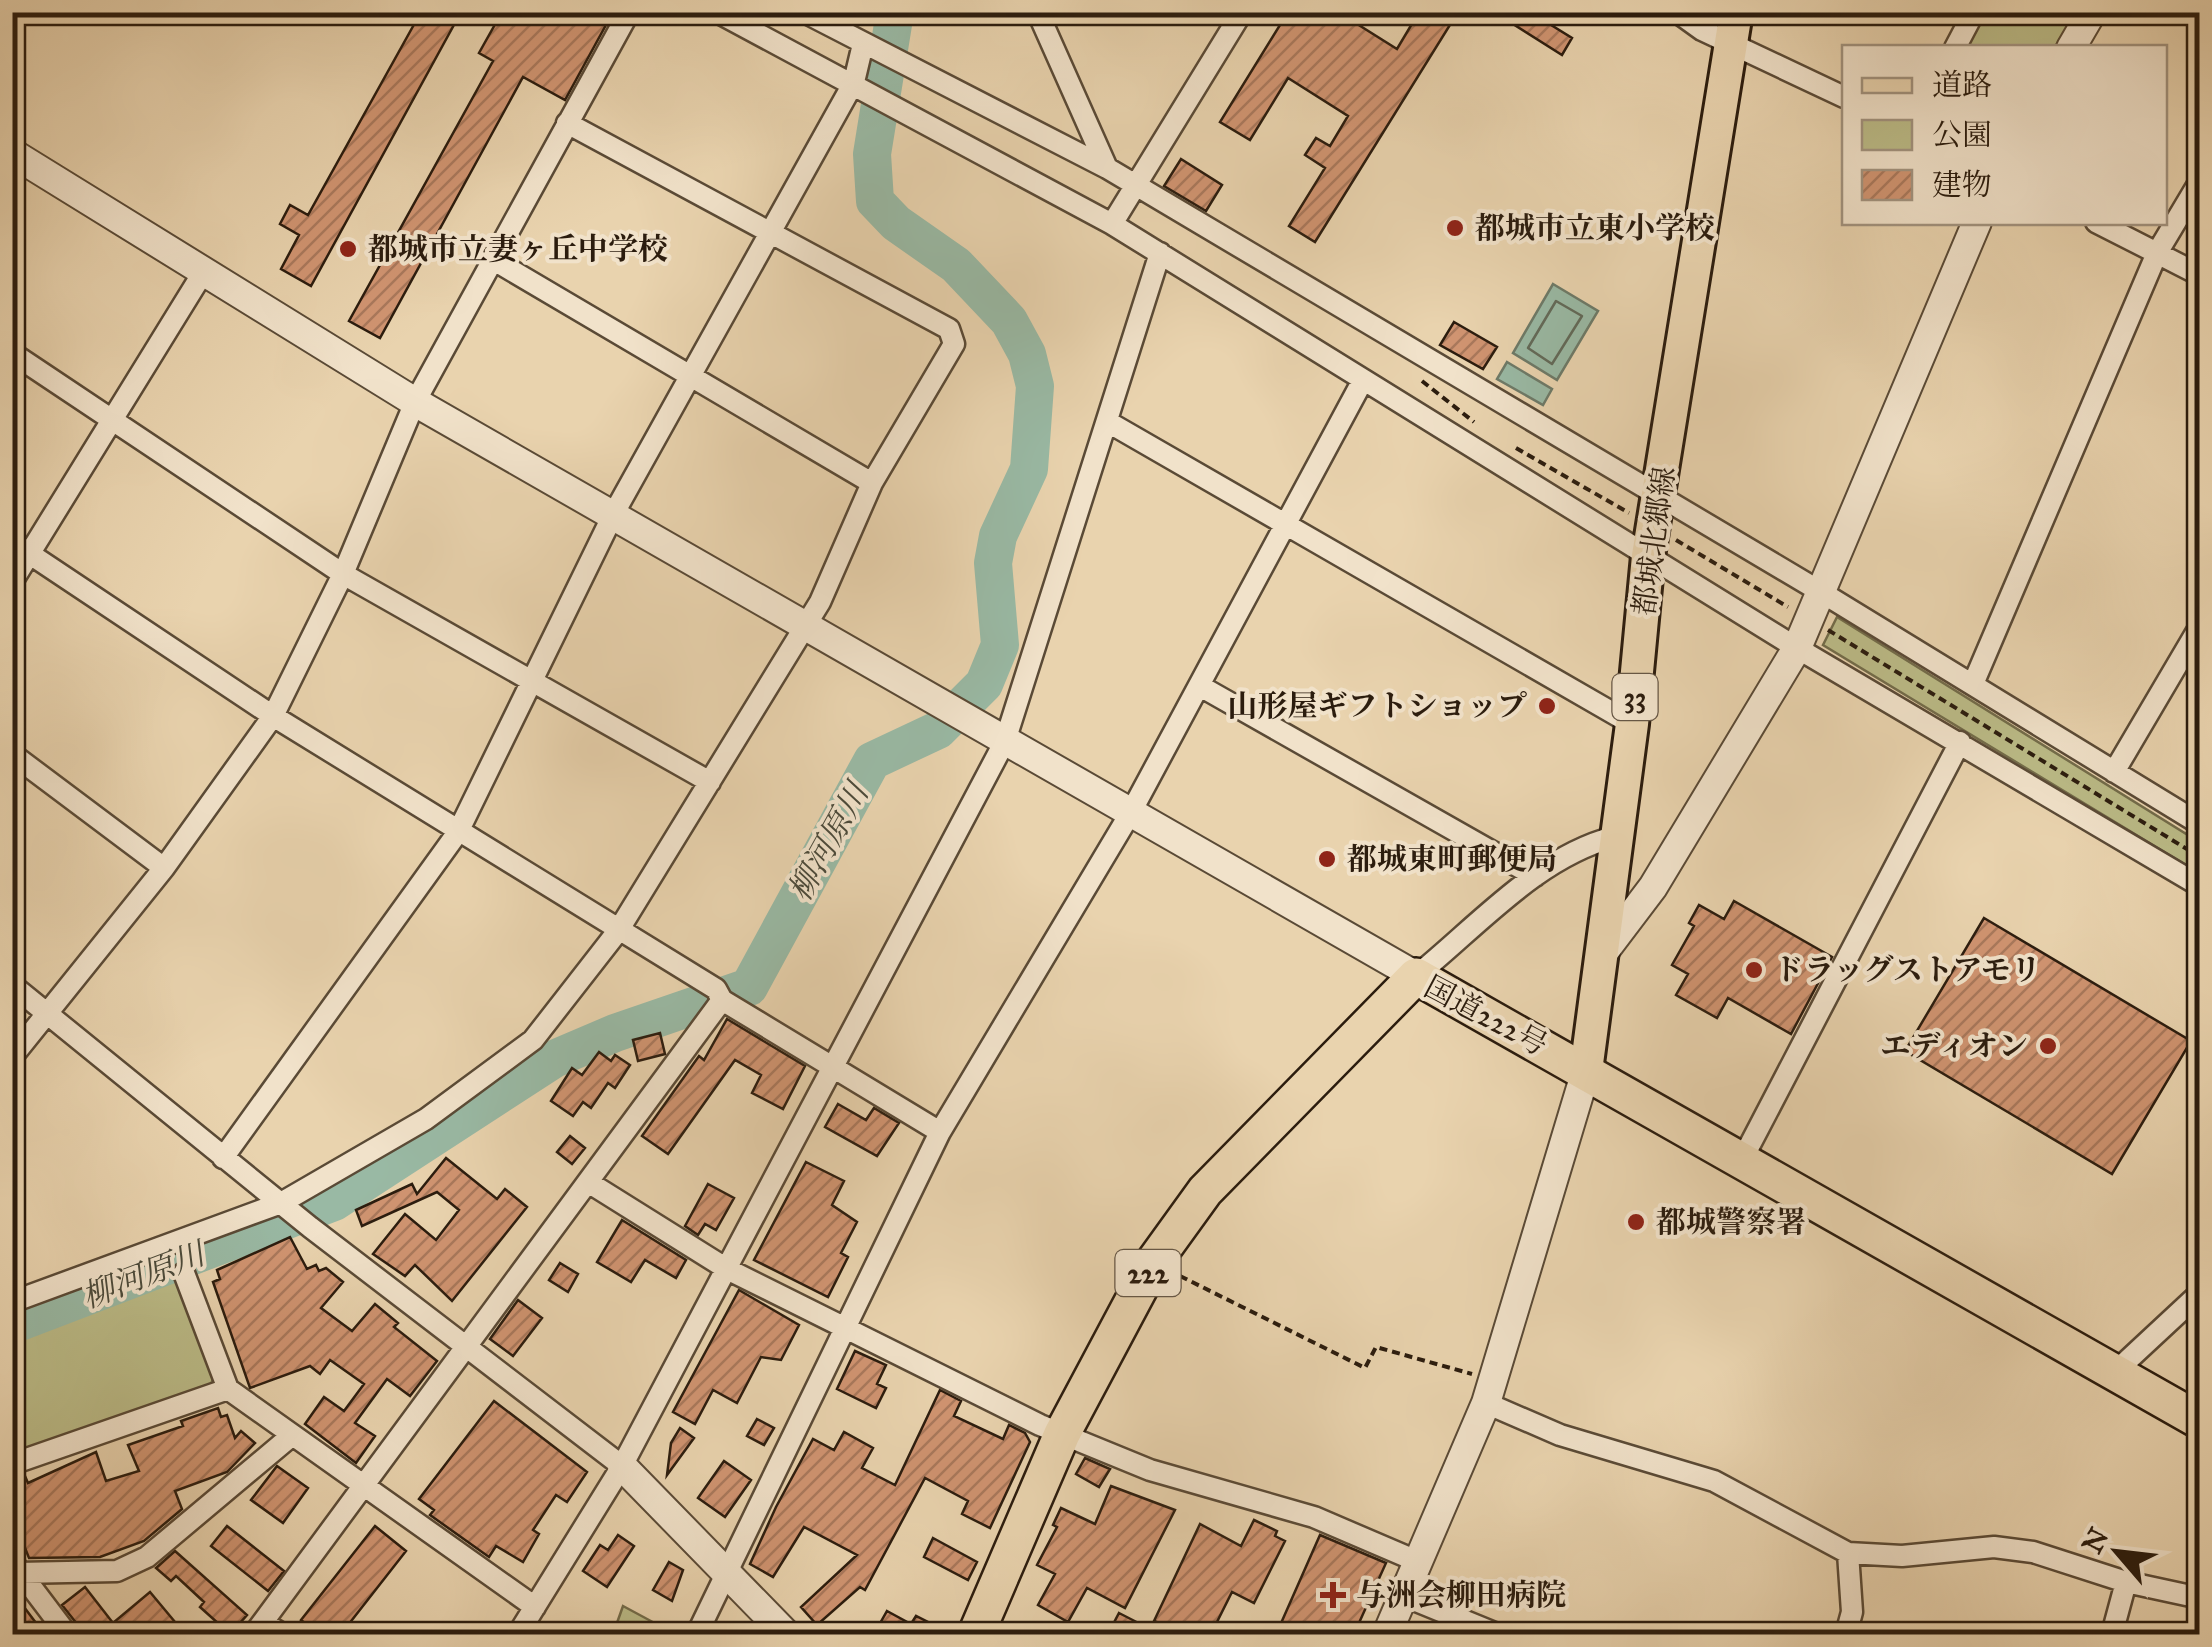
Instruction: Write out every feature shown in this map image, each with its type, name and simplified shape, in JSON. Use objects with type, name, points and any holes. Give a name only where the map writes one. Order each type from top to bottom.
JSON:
[{"type":"highway","name":"国道222号","points":[[976,1634],[1062,1434],[1154,1263],[1206,1191],[1416,976],[1744,1158],[2200,1421]]},
{"type":"main road","name":"都城北郷線","points":[[1586,1071],[1614,836],[1659,546],[1646,506],[1734,27]]},
{"type":"street","points":[[12,1057],[164,868],[274,716],[343,574],[416,402],[629,12]]},
{"type":"street","points":[[717,12],[1112,224],[1363,380],[1659,546],[1797,648],[2200,886]]},
{"type":"street","points":[[804,12],[1107,168],[1646,506],[1820,592],[2200,824]]},
{"type":"street","points":[[1112,224],[1242,12]]},
{"type":"street","points":[[1677,12],[1702,30],[1734,27],[1842,96]]},
{"type":"street","points":[[1957,45],[1974,12]]},
{"type":"street","points":[[2073,45],[2092,12]]},
{"type":"street","points":[[1038,13],[1107,168]]},
{"type":"street","points":[[223,1158],[458,832],[614,513],[774,233],[854,83],[864,45]]},
{"type":"street","points":[[12,1302],[281,1203],[426,1119],[533,1040],[618,930],[805,627],[872,484],[954,344],[950,329],[568,123]]},
{"type":"street","points":[[12,152],[416,402],[1416,976],[1535,876],[1582,844],[1614,836]]},
{"type":"street","points":[[1973,684],[2157,253],[2200,181]]},
{"type":"street","points":[[1602,953],[1653,886],[1797,648],[1975,225]]},
{"type":"street","points":[[2102,225],[2200,276]]},
{"type":"street","points":[[518,1634],[622,1466],[727,1268],[832,1065],[992,734],[1108,422],[1160,253]]},
{"type":"street","points":[[492,260],[872,484]]},
{"type":"street","points":[[12,582],[22,548],[112,419],[204,271]]},
{"type":"street","points":[[12,353],[343,574],[710,782]]},
{"type":"street","points":[[697,1634],[729,1577],[940,1132],[1131,812],[1363,380]]},
{"type":"street","points":[[1108,422],[1632,724]]},
{"type":"street","points":[[22,548],[274,716],[940,1132]]},
{"type":"street","points":[[2114,772],[2200,626]]},
{"type":"street","points":[[1200,686],[1535,876]]},
{"type":"street","points":[[1744,1158],[1960,742]]},
{"type":"street","points":[[12,754],[164,868]]},
{"type":"street","points":[[12,985],[310,1228],[622,1466],[786,1634]]},
{"type":"street","points":[[282,1634],[258,1628],[466,1350],[719,995]]},
{"type":"street","points":[[1388,1634],[1490,1391],[1586,1071]]},
{"type":"street","points":[[588,1182],[727,1268],[846,1332],[1062,1434],[1150,1470],[1314,1517],[1419,1562]]},
{"type":"street","points":[[184,1273],[228,1389],[290,1437],[534,1607]]},
{"type":"street","points":[[2115,1372],[2200,1294]]},
{"type":"street","points":[[12,1464],[228,1389]]},
{"type":"street","points":[[1490,1391],[1560,1435],[1714,1481],[1848,1553],[1902,1556],[1994,1547],[2033,1552],[2126,1582],[2200,1598]]},
{"type":"street","points":[[15,1567],[117,1571],[147,1557],[290,1437]]},
{"type":"street","points":[[1846,1634],[1852,1612],[1848,1553]]},
{"type":"street","points":[[15,1567],[67,1634]]},
{"type":"street","points":[[2112,1634],[2126,1582]]},
{"type":"street","points":[[1404,1596],[1497,1634]]},
{"type":"path","points":[[1420,379],[1480,427]]},
{"type":"path","points":[[1514,446],[1646,506]]},
{"type":"path","points":[[1659,546],[1797,612]]},
{"type":"path","points":[[1819,625],[2200,857]]},
{"type":"path","points":[[1154,1263],[1365,1368],[1376,1346],[1490,1391]]},
{"type":"green space","points":[[1982,13],[2076,13],[2056,45],[1964,45]]},
{"type":"green space","points":[[1837,617],[2199,842],[2199,873],[1823,645]]},
{"type":"green space","points":[[175,1276],[215,1377],[208,1388],[13,1455],[13,1337]]},
{"type":"green space","points":[[623,1606],[675,1634],[613,1634]]},
{"type":"water","points":[[1553,284],[1598,311],[1557,380],[1513,353]]},
{"type":"water","points":[[1507,362],[1552,389],[1543,405],[1497,379]]},
{"type":"building","points":[[421,12],[461,12],[311,286],[281,269],[299,235],[280,224],[290,205],[308,215]]},
{"type":"building","points":[[502,12],[613,12],[565,100],[523,77],[380,338],[349,321],[493,61],[479,53]]},
{"type":"building","points":[[1288,12],[1338,12],[1397,49],[1419,12],[1458,12],[1315,242],[1289,226],[1325,168],[1305,155],[1316,138],[1330,146],[1348,116],[1288,78],[1250,140],[1220,122]]},
{"type":"building","points":[[1494,12],[1530,12],[1572,38],[1562,55]]},
{"type":"building","points":[[1181,159],[1222,185],[1206,211],[1164,186]]},
{"type":"building","points":[[1454,322],[1497,347],[1483,369],[1440,345]]},
{"type":"building","name":"ドラッグストアモリ","points":[[1734,901],[1832,957],[1791,1034],[1728,998],[1717,1018],[1676,995],[1688,974],[1672,965],[1694,926],[1689,923],[1699,905],[1724,919]]},
{"type":"building","name":"エディオン","points":[[1984,918],[2191,1041],[2112,1174],[1905,1051]]},
{"type":"building","points":[[727,1019],[805,1066],[783,1109],[752,1093],[761,1075],[735,1060],[668,1154],[642,1136],[699,1056],[704,1060]]},
{"type":"building","points":[[660,1033],[665,1054],[638,1061],[633,1040]]},
{"type":"building","points":[[599,1052],[611,1061],[615,1055],[630,1065],[615,1088],[608,1083],[591,1108],[583,1102],[573,1116],[551,1101],[572,1068],[582,1075]]},
{"type":"building","points":[[838,1104],[866,1120],[874,1108],[899,1123],[877,1156],[825,1127]]},
{"type":"building","points":[[570,1136],[585,1148],[572,1164],[557,1152]]},
{"type":"building","points":[[446,1158],[497,1199],[505,1189],[527,1207],[452,1301],[415,1265],[405,1276],[373,1254],[405,1214],[436,1240],[459,1210],[437,1192],[362,1226],[356,1210],[412,1184],[417,1194]]},
{"type":"building","points":[[806,1162],[844,1181],[832,1205],[857,1222],[841,1253],[848,1257],[828,1297],[754,1260]]},
{"type":"building","points":[[708,1184],[734,1198],[716,1230],[705,1224],[698,1235],[685,1226]]},
{"type":"building","points":[[622,1220],[686,1260],[676,1278],[645,1260],[631,1282],[597,1262]]},
{"type":"building","points":[[290,1237],[307,1269],[316,1265],[319,1271],[326,1268],[343,1282],[321,1308],[352,1331],[375,1304],[398,1323],[394,1327],[437,1361],[410,1396],[387,1379],[355,1423],[375,1436],[356,1463],[305,1424],[324,1397],[344,1411],[364,1384],[330,1360],[320,1374],[310,1366],[250,1388],[213,1282],[220,1279],[217,1270]]},
{"type":"building","points":[[560,1263],[578,1274],[568,1292],[549,1280]]},
{"type":"building","points":[[739,1290],[799,1325],[781,1360],[761,1357],[737,1403],[713,1390],[695,1424],[673,1412]]},
{"type":"building","points":[[518,1300],[542,1318],[513,1356],[490,1339]]},
{"type":"building","points":[[855,1351],[886,1365],[877,1384],[886,1388],[876,1408],[837,1389]]},
{"type":"building","points":[[940,1390],[961,1401],[954,1416],[1003,1439],[1009,1425],[1025,1433],[1030,1442],[990,1528],[962,1514],[968,1501],[925,1478],[865,1590],[860,1587],[817,1625],[801,1607],[857,1555],[804,1527],[773,1577],[750,1564],[776,1507],[813,1439],[834,1450],[844,1432],[873,1448],[862,1468],[895,1485]]},
{"type":"building","points":[[494,1401],[587,1472],[567,1502],[556,1495],[533,1530],[539,1534],[523,1562],[496,1546],[489,1557],[430,1515],[434,1510],[419,1499]]},
{"type":"building","points":[[218,1408],[221,1417],[227,1415],[235,1438],[241,1431],[255,1443],[227,1472],[175,1491],[182,1509],[144,1541],[100,1557],[29,1558],[12,1515],[12,1481],[25,1476],[28,1483],[96,1452],[106,1481],[139,1471],[128,1445],[183,1426],[181,1421]]},
{"type":"building","points":[[757,1419],[774,1428],[764,1445],[747,1436]]},
{"type":"building","points":[[680,1428],[694,1438],[667,1475],[671,1443]]},
{"type":"building","points":[[1085,1458],[1110,1469],[1099,1487],[1076,1474]]},
{"type":"building","points":[[724,1461],[751,1480],[725,1517],[698,1498]]},
{"type":"building","points":[[277,1466],[308,1488],[283,1523],[251,1500]]},
{"type":"building","points":[[1111,1486],[1175,1510],[1125,1608],[1087,1588],[1068,1622],[1038,1605],[1055,1574],[1037,1565],[1057,1527],[1053,1525],[1061,1508],[1095,1524]]},
{"type":"building","points":[[1254,1520],[1277,1531],[1275,1536],[1285,1541],[1254,1603],[1232,1592],[1217,1622],[1243,1634],[1187,1634],[1154,1621],[1200,1524],[1241,1546]]},
{"type":"building","points":[[227,1526],[284,1571],[268,1591],[211,1546]]},
{"type":"building","points":[[375,1526],[406,1551],[341,1634],[319,1634],[301,1620]]},
{"type":"building","points":[[618,1535],[634,1546],[607,1587],[583,1571],[600,1545],[608,1550]]},
{"type":"building","name":"与洲会柳田病院","points":[[1320,1535],[1386,1563],[1354,1634],[1289,1634],[1278,1630]]},
{"type":"building","points":[[933,1538],[977,1562],[968,1580],[924,1557]]},
{"type":"building","points":[[175,1551],[247,1615],[230,1634],[200,1607],[204,1602],[176,1576],[171,1581],[156,1568]]},
{"type":"building","points":[[669,1562],[683,1570],[672,1601],[653,1590]]},
{"type":"building","points":[[85,1587],[113,1623],[150,1592],[185,1634],[85,1634],[62,1605]]},
{"type":"building","points":[[12,1591],[39,1627],[28,1634],[12,1634]]},
{"type":"building","points":[[887,1611],[911,1624],[916,1616],[952,1634],[874,1634]]},
{"type":"building","points":[[1119,1613],[1160,1634],[1108,1634]]},
{"type":"waterway","name":"柳河原川","points":[[12,1325],[334,1202],[554,1059],[615,1033],[749,987],[872,761],[938,730],[984,684],[1000,645],[993,563],[998,536],[1029,469],[1035,386],[1027,354],[1009,321],[956,265],[896,223],[875,201],[872,154],[895,12]]},
{"type":"place","name":"都城市立東小学校","points":[[1455,228]]},
{"type":"place","name":"都城市立妻ヶ丘中学校","points":[[348,249]]},
{"type":"place","name":"山形屋ギフトショップ","points":[[1547,706]]},
{"type":"place","name":"都城東町郵便局","points":[[1327,859]]},
{"type":"place","name":"ドラッグストアモリ","points":[[1754,970]]},
{"type":"place","name":"エディオン","points":[[2048,1046]]},
{"type":"place","name":"都城警察署","points":[[1636,1222]]},
{"type":"place","name":"与洲会柳田病院","points":[[1333,1595]]}]
